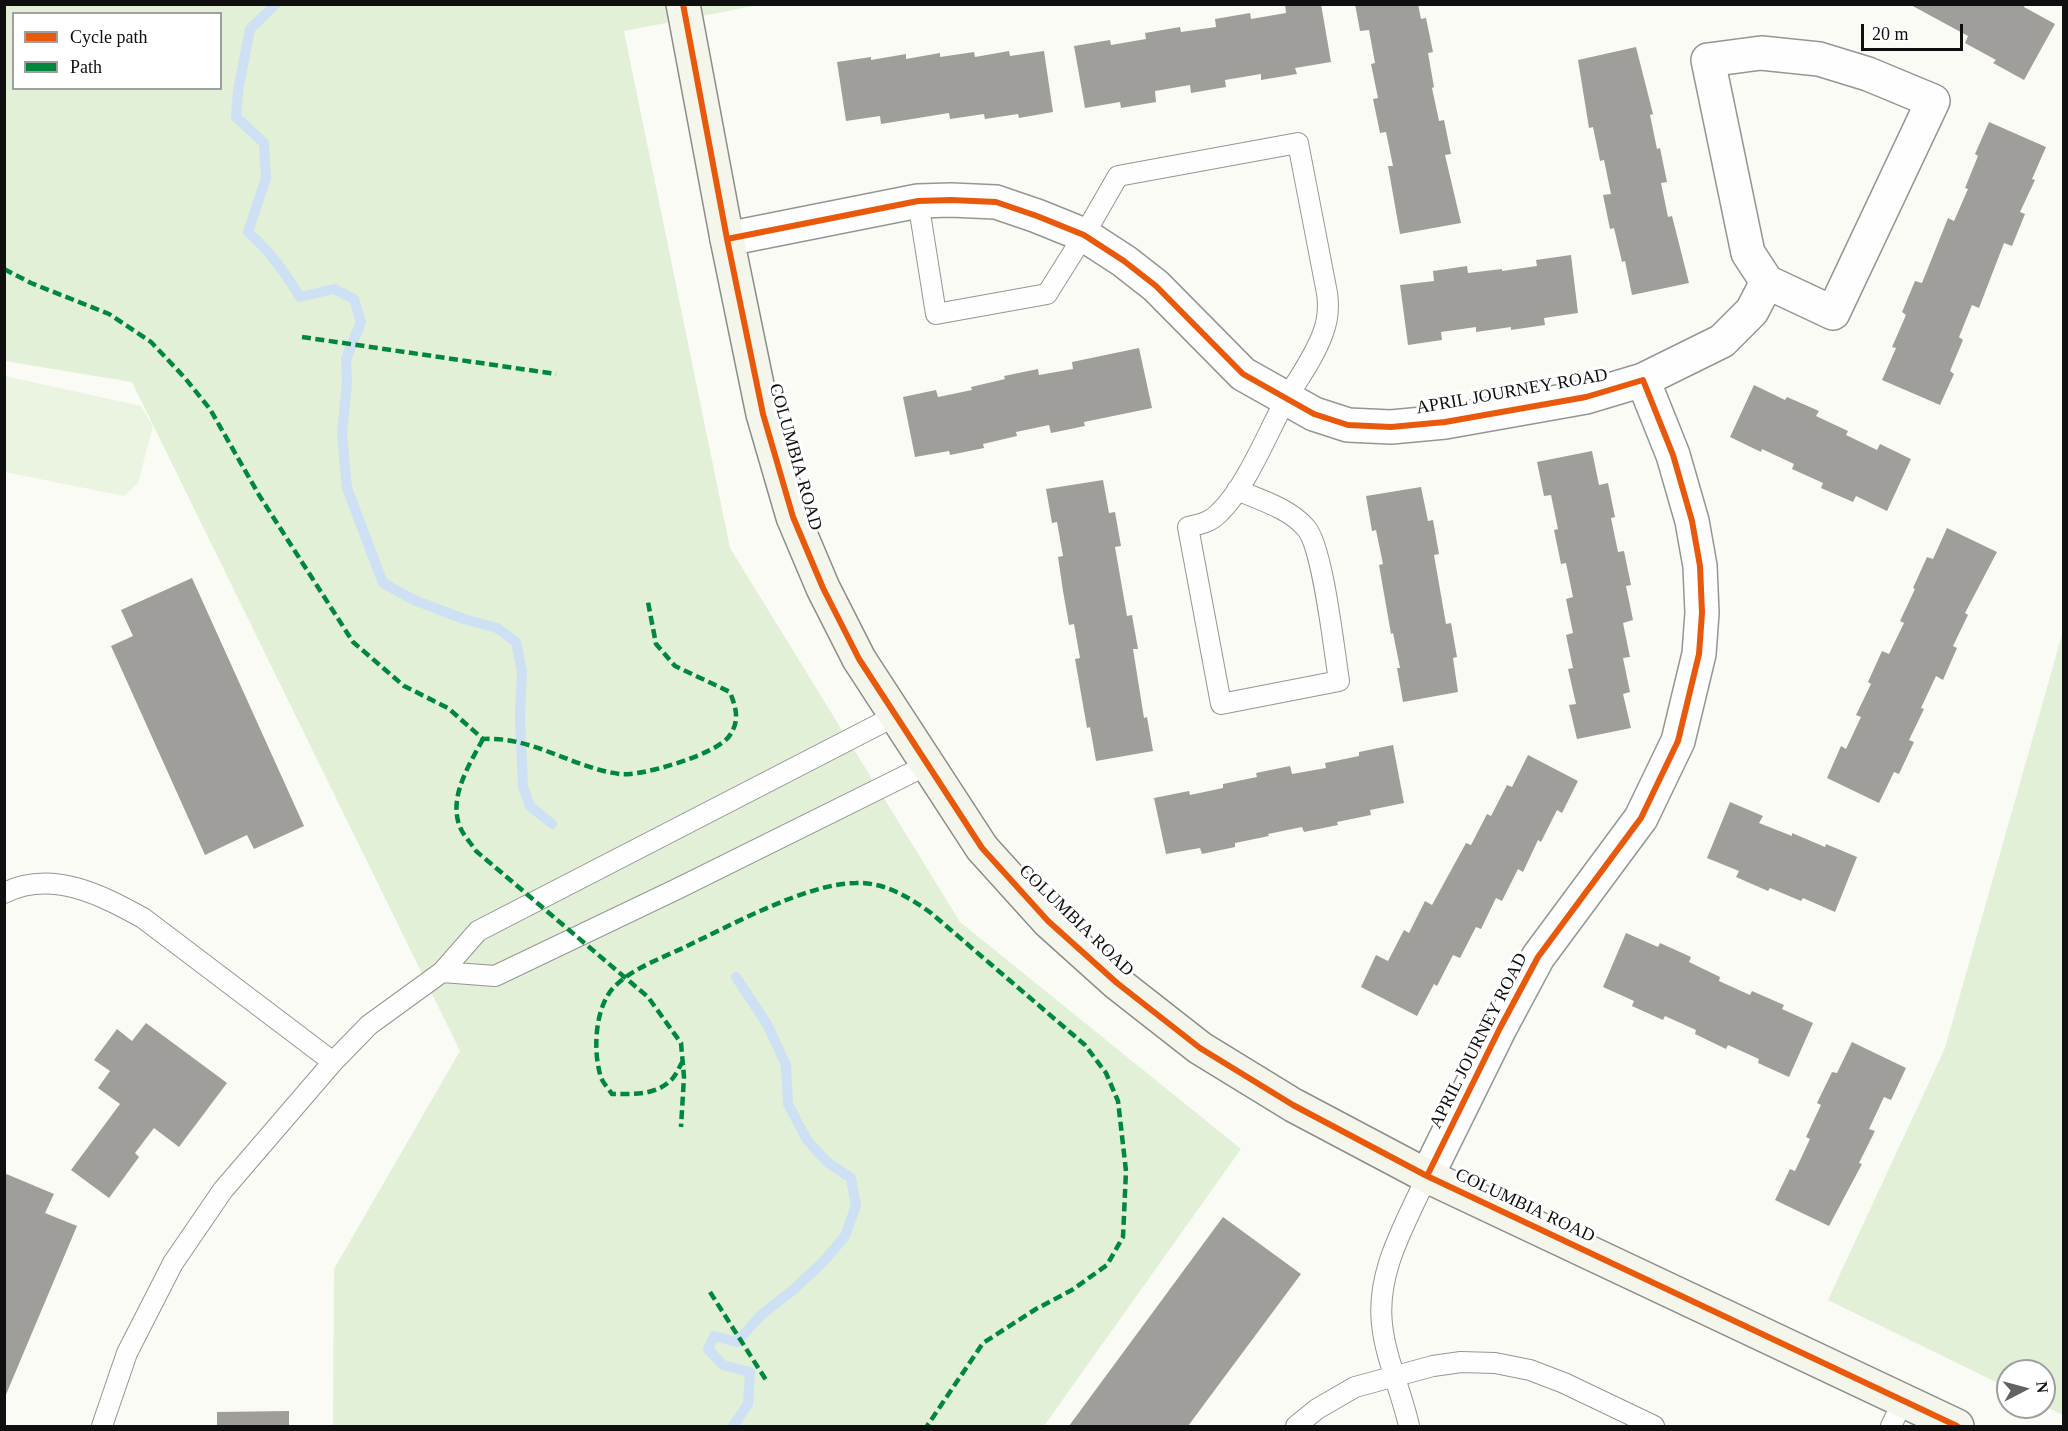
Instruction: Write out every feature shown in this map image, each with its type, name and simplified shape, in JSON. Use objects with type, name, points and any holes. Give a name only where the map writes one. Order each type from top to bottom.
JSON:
[{"type":"main road","name":"COLUMBIA ROAD","points":[[683,4],[727,239],[764,414],[793,518],[823,588],[859,659],[982,848],[1048,921],[1117,983],[1200,1048],[1293,1105],[1427,1176],[1897,1414],[1950,1425]]},
{"type":"street","points":[[1761,53],[1819,58],[1868,74],[1933,101],[1833,313],[1767,282],[1748,253],[1708,60],[1761,53]]},
{"type":"street","name":"APRIL JOURNEY ROAD","points":[[727,239],[918,201],[996,202],[1084,235],[1124,261],[1156,286],[1243,374],[1286,400],[1314,414],[1348,425],[1391,428],[1445,422],[1586,397],[1643,380],[1722,341],[1752,311],[1767,282]]},
{"type":"street","name":"APRIL JOURNEY ROAD","points":[[1427,1176],[1538,957],[1641,818],[1678,741],[1699,654],[1702,613],[1700,566],[1692,521],[1672,455],[1643,380]]},
{"type":"lane","points":[[918,201],[936,314],[1047,294],[1118,176],[1298,143],[1329,309],[1324,332],[1315,354],[1286,400],[1237,490],[1221,512],[1208,523],[1188,527],[1221,704],[1339,681],[1317,548],[1307,528],[1287,512],[1237,490]]},
{"type":"lane","points":[[102,1426],[127,1353],[173,1263],[223,1190],[333,1062],[369,1025],[442,972],[477,931],[895,716]]},
{"type":"lane","points":[[442,972],[495,976],[927,765]]},
{"type":"lane","points":[[4,893],[12,889],[45,883],[75,886],[109,900],[143,918],[333,1062]]},
{"type":"lane","points":[[1409,1426],[1382,1326],[1381,1298],[1386,1267],[1427,1176]]},
{"type":"lane","points":[[1296,1426],[1317,1409],[1355,1388],[1432,1366],[1461,1362],[1495,1363],[1530,1370],[1564,1383],[1654,1426]]},
{"type":"green space","points":[[4,5],[759,5],[624,31],[730,548],[960,922],[1241,1149],[1044,1426],[333,1426],[334,1269],[460,1051],[132,382],[5,361]]},
{"type":"green space","points":[[5,376],[141,406],[153,426],[138,483],[124,496],[5,472]]},
{"type":"green space","points":[[2063,631],[2064,1415],[2056,1411],[2056,1359],[1996,1359],[1996,1382],[1828,1300],[1945,1048]]},
{"type":"building","points":[[1285,4],[1321,4],[1331,62],[1295,68],[1297,74],[1261,80],[1261,74],[1225,80],[1226,87],[1191,93],[1190,85],[1155,91],[1156,102],[1121,108],[1120,102],[1085,108],[1074,46],[1110,40],[1111,45],[1146,39],[1145,33],[1180,27],[1181,32],[1216,27],[1215,19],[1250,13],[1251,19],[1286,13]]},
{"type":"building","points":[[1355,4],[1418,4],[1421,19],[1426,18],[1433,52],[1428,53],[1434,87],[1432,88],[1439,121],[1444,120],[1451,154],[1445,155],[1461,223],[1400,234],[1388,166],[1393,166],[1386,132],[1380,133],[1373,99],[1378,98],[1371,64],[1375,63],[1369,30],[1360,31]]},
{"type":"building","points":[[1909,4],[2025,4],[2024,7],[2055,24],[2024,80],[1993,63],[1996,60],[1965,43],[1968,36]]},
{"type":"building","points":[[1636,47],[1653,114],[1650,115],[1657,149],[1660,148],[1667,182],[1661,183],[1668,217],[1672,216],[1689,283],[1632,295],[1625,261],[1622,262],[1614,228],[1610,229],[1603,195],[1611,194],[1604,160],[1600,161],[1593,127],[1589,128],[1578,60]]},
{"type":"building","points":[[1009,51],[1010,56],[1044,51],[1053,112],[1019,118],[1018,114],[985,119],[984,114],[950,119],[949,113],[881,124],[880,116],[846,121],[837,62],[871,57],[871,60],[906,54],[906,59],[940,53],[940,57],[974,52],[975,57]]},
{"type":"building","points":[[1989,122],[2046,147],[2032,179],[2035,180],[2020,212],[2025,214],[2012,246],[2004,243],[1979,308],[1972,305],[1959,337],[1963,340],[1950,371],[1954,374],[1940,405],[1882,380],[1896,348],[1892,347],[1906,315],[1902,312],[1915,281],[1922,283],[1948,218],[1954,221],[1968,189],[1965,188],[1978,156],[1975,154]]},
{"type":"building","points":[[1571,255],[1578,313],[1544,318],[1545,325],[1511,330],[1511,327],[1476,332],[1476,327],[1441,332],[1442,340],[1408,345],[1400,285],[1434,281],[1433,271],[1467,266],[1468,273],[1502,269],[1502,271],[1537,266],[1536,260]]},
{"type":"building","points":[[1139,348],[1152,408],[1084,422],[1085,426],[1051,433],[1049,425],[1016,432],[1017,436],[983,444],[984,448],[950,455],[949,451],[915,457],[903,397],[936,390],[938,397],[972,390],[971,387],[1005,379],[1004,376],[1038,369],[1039,375],[1073,369],[1072,362]]},
{"type":"building","points":[[1754,385],[1785,400],[1787,397],[1819,411],[1816,416],[1848,431],[1846,435],[1877,450],[1880,444],[1911,459],[1887,511],[1856,496],[1853,502],[1821,488],[1823,483],[1792,469],[1794,464],[1730,437]]},
{"type":"building","points":[[1592,451],[1599,485],[1608,483],[1615,517],[1611,518],[1618,552],[1624,551],[1631,585],[1626,586],[1633,620],[1623,623],[1630,657],[1623,658],[1630,692],[1623,694],[1631,728],[1577,739],[1569,705],[1576,704],[1568,669],[1573,668],[1566,635],[1573,633],[1566,599],[1573,597],[1566,563],[1561,564],[1554,530],[1558,529],[1551,495],[1544,496],[1537,462]]},
{"type":"building","points":[[1103,480],[1109,513],[1115,512],[1121,546],[1115,547],[1127,616],[1132,615],[1138,649],[1133,649],[1144,718],[1147,717],[1153,751],[1096,761],[1090,727],[1087,728],[1075,659],[1080,658],[1074,624],[1069,625],[1063,591],[1058,557],[1063,556],[1057,522],[1052,523],[1046,489]]},
{"type":"building","points":[[1421,487],[1428,521],[1433,520],[1439,554],[1434,555],[1446,624],[1451,623],[1457,657],[1453,658],[1458,692],[1403,702],[1397,668],[1400,668],[1393,633],[1391,634],[1379,565],[1383,564],[1376,530],[1372,531],[1366,496]]},
{"type":"building","points":[[1947,528],[1997,552],[1965,613],[1968,615],[1953,646],[1957,648],[1943,680],[1936,676],[1921,708],[1924,709],[1909,740],[1914,742],[1899,774],[1894,772],[1879,803],[1827,778],[1841,746],[1846,749],[1861,717],[1856,715],[1871,684],[1868,682],[1882,651],[1889,654],[1904,623],[1900,621],[1927,557],[1933,559]]},
{"type":"building","points":[[192,578],[304,826],[254,849],[247,835],[205,855],[111,646],[133,636],[121,610]]},
{"type":"building","points":[[1393,745],[1404,803],[1370,810],[1371,815],[1337,822],[1338,825],[1304,832],[1302,827],[1268,834],[1269,836],[1235,843],[1235,847],[1202,854],[1200,848],[1166,854],[1154,798],[1189,791],[1190,795],[1223,788],[1223,784],[1257,777],[1256,773],[1290,766],[1292,774],[1326,768],[1325,763],[1359,756],[1359,752]]},
{"type":"building","points":[[1528,755],[1578,781],[1562,813],[1557,810],[1541,842],[1538,840],[1523,872],[1518,869],[1502,901],[1496,898],[1481,929],[1476,927],[1460,958],[1453,955],[1437,986],[1434,984],[1417,1016],[1361,987],[1376,955],[1388,961],[1404,930],[1409,933],[1425,901],[1432,905],[1466,843],[1471,845],[1487,814],[1491,816],[1507,785],[1512,787]]},
{"type":"building","points":[[1730,802],[1763,816],[1759,823],[1792,836],[1792,833],[1825,847],[1826,844],[1857,857],[1835,912],[1803,898],[1801,901],[1770,888],[1768,891],[1736,877],[1739,871],[1707,858]]},
{"type":"building","points":[[1626,933],[1658,947],[1660,943],[1691,957],[1689,962],[1720,977],[1719,981],[1750,995],[1752,991],[1784,1005],[1782,1009],[1813,1023],[1789,1077],[1758,1063],[1759,1059],[1728,1045],[1726,1049],[1695,1034],[1696,1030],[1665,1016],[1663,1020],[1632,1006],[1634,1001],[1603,987]]},
{"type":"building","points":[[146,1023],[227,1083],[179,1147],[154,1128],[135,1153],[139,1157],[109,1198],[71,1170],[120,1104],[98,1088],[110,1071],[94,1060],[117,1029],[132,1041]]},
{"type":"building","points":[[1852,1042],[1906,1068],[1891,1100],[1884,1097],[1869,1129],[1875,1131],[1859,1163],[1862,1164],[1829,1226],[1775,1200],[1790,1169],[1795,1171],[1810,1139],[1806,1137],[1821,1105],[1817,1103],[1832,1072],[1837,1073]]},
{"type":"building","points":[[4,1173],[54,1194],[45,1213],[77,1226],[5,1397]]},
{"type":"building","points":[[1223,1217],[1301,1274],[1188,1426],[1069,1426]]},
{"type":"building","points":[[289,1411],[289,1426],[217,1426],[217,1412]]},
{"type":"waterway","points":[[276,4],[250,29],[238,91],[236,117],[264,143],[266,178],[248,232],[277,263],[300,297],[334,289],[354,299],[361,322],[346,359],[347,382],[342,434],[347,488],[383,583],[414,600],[464,619],[497,628],[516,642],[522,672],[520,716],[523,787],[530,806],[552,824]]},
{"type":"waterway","points":[[733,1426],[748,1404],[750,1372],[723,1365],[708,1349],[714,1336],[737,1342],[760,1316],[823,1262],[845,1236],[856,1206],[851,1178],[827,1162],[807,1140],[788,1104],[786,1065],[767,1024],[736,977]]},
{"type":"marked path","points":[[4,269],[31,283],[109,314],[151,342],[210,409],[259,495],[353,642],[404,686],[448,708],[483,739],[518,742],[586,766],[620,774],[644,772],[678,763],[711,750],[723,742],[733,730],[736,719],[730,692],[675,666],[656,644],[648,602]]},
{"type":"marked path","points":[[302,337],[556,374]]},
{"type":"marked path","points":[[483,739],[466,771],[458,793],[457,816],[461,830],[476,851],[648,997],[681,1043],[684,1077],[681,1127]]},
{"type":"marked path","points":[[683,1061],[676,1074],[664,1086],[650,1092],[612,1094],[601,1077],[596,1041],[599,1017],[614,987],[630,974],[648,964],[769,907],[815,890],[837,885],[866,883],[896,892],[931,913],[1085,1045],[1106,1073],[1118,1101],[1126,1171],[1123,1237],[1107,1265],[1072,1290],[1036,1309],[983,1343],[927,1426]]},
{"type":"marked path","points":[[710,1292],[766,1380]]},
{"type":"cycle path","points":[[683,4],[727,239],[763,414],[793,517],[823,588],[859,659],[982,848],[1048,921],[1117,983],[1200,1048],[1293,1105],[1427,1176],[1957,1426]]},
{"type":"cycle path","points":[[727,239],[918,201],[996,202],[1084,235],[1124,261],[1156,286],[1243,374],[1314,414],[1348,425],[1391,427],[1445,422],[1586,397],[1643,380],[1673,455],[1692,521],[1700,566],[1702,613],[1699,654],[1678,741],[1641,818],[1538,957],[1427,1176]]}]
